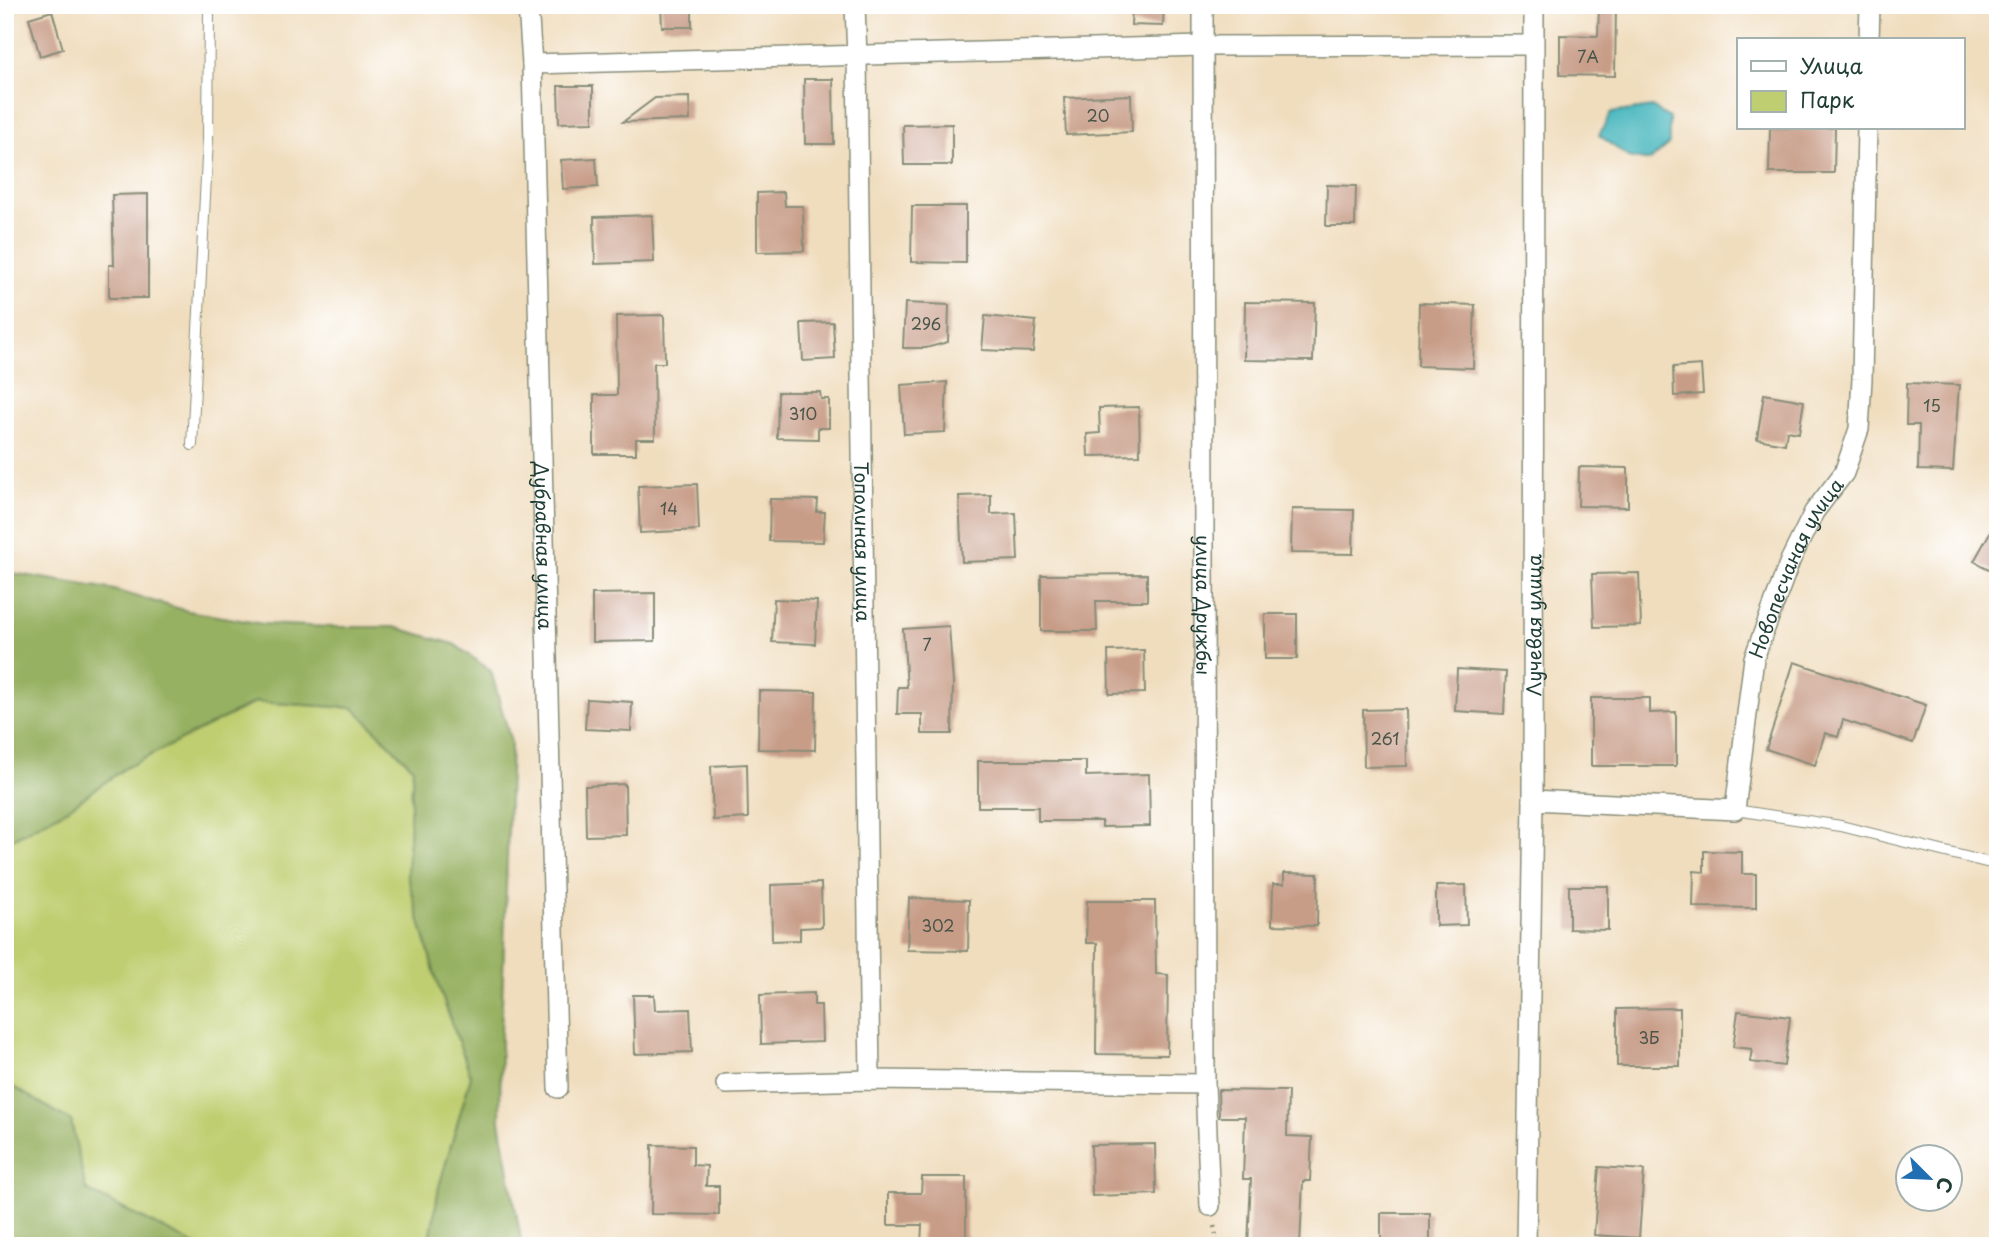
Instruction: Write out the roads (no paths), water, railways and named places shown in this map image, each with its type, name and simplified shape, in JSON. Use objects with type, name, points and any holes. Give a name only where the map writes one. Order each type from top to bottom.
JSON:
[{"type":"street","name":"Дубравная улица","points":[[528,5],[532,64],[558,1087]]},
{"type":"street","name":"Тополиная улица","points":[[855,5],[870,1080]]},
{"type":"street","name":"улица Дружбы","points":[[1203,5],[1205,1084],[1210,1206]]},
{"type":"street","name":"Лучевая улица","points":[[1527,1246],[1533,800],[1534,5]]},
{"type":"street","points":[[1869,38],[1870,5]]},
{"type":"street","points":[[532,64],[1203,46],[1533,44]]},
{"type":"street","name":"Новопесчаная улица","points":[[1735,810],[1754,658],[1790,561],[1814,512],[1844,473],[1859,429],[1863,379],[1867,130]]},
{"type":"street","points":[[1533,800],[1735,810]]},
{"type":"street","points":[[726,1084],[870,1080],[1205,1084]]},
{"type":"lane","points":[[191,445],[208,139],[208,5]]},
{"type":"lane","points":[[1735,810],[1842,826],[1998,865]]},
{"type":"water","points":[[1652,107],[1669,118],[1669,144],[1650,161],[1628,157],[1599,135],[1611,113]]}]
